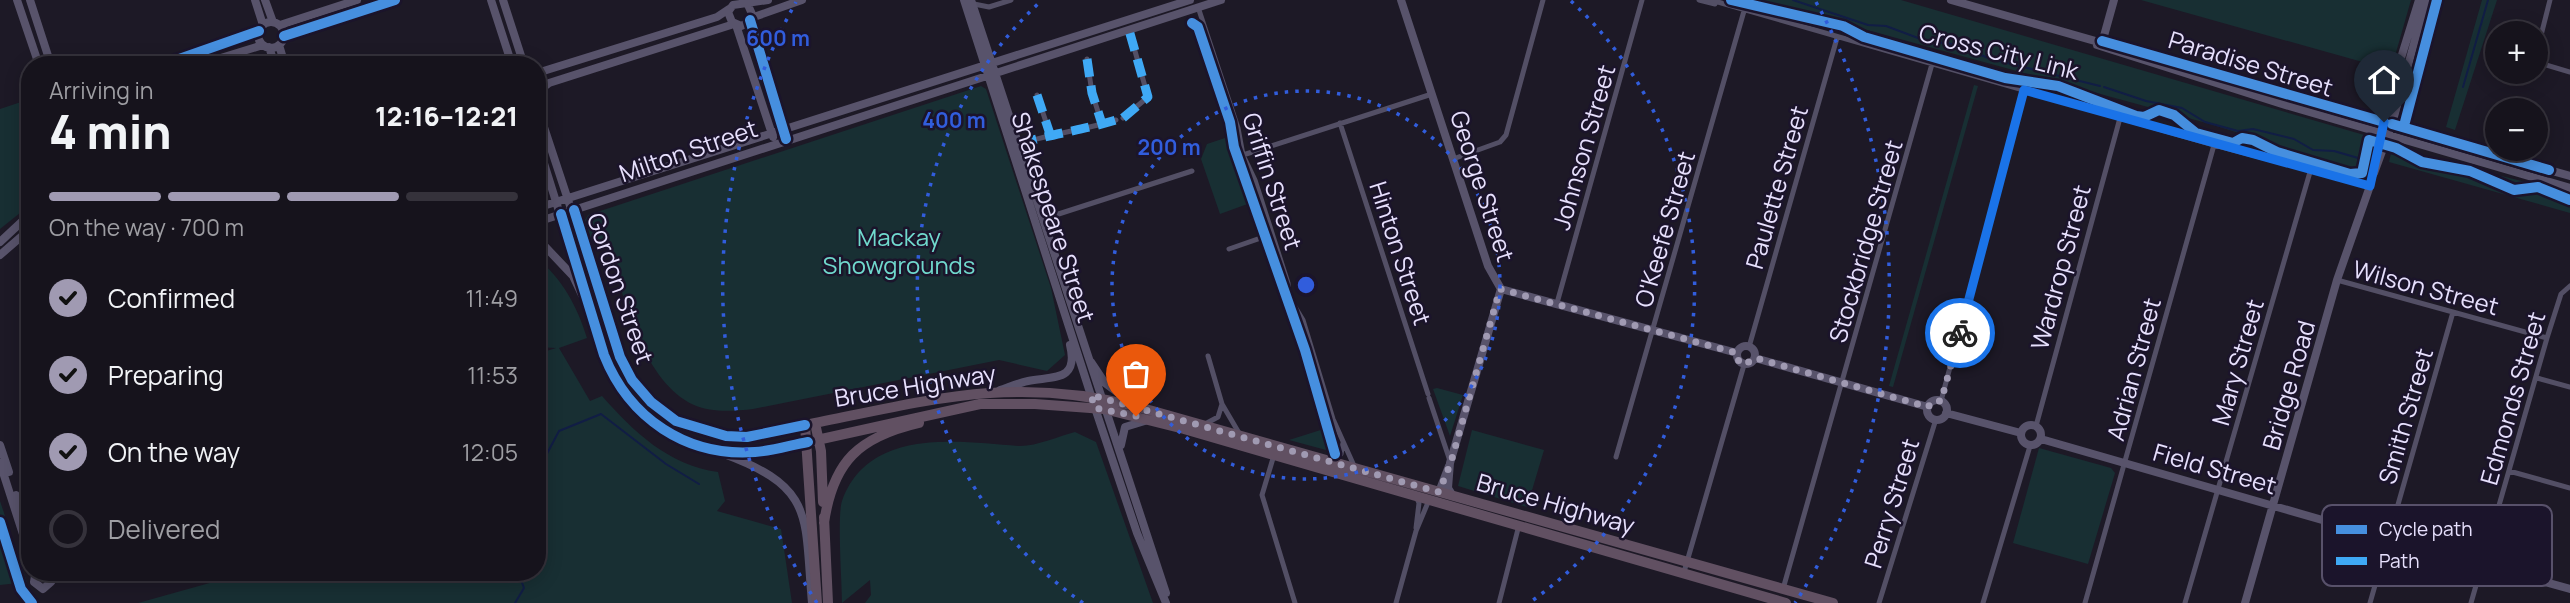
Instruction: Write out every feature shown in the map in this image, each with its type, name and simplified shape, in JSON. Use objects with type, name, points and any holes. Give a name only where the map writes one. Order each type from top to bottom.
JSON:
[{"type":"highway","name":"Bruce Highway","points":[[828,603],[824,523],[810,424],[935,398],[1000,390],[1095,396],[1135,406],[1453,496],[1685,567],[1786,603]]},
{"type":"highway","name":"Bruce Highway","points":[[813,440],[980,404],[1100,409],[1151,420],[1516,524],[1833,603]]},
{"type":"highway","points":[[824,523],[828,496],[837,474],[867,442],[898,429],[1009,404]]},
{"type":"highway","name":"Bruce Highway","points":[[813,440],[815,603]]},
{"type":"highway","points":[[1356,468],[1421,491],[1429,500]]},
{"type":"highway","points":[[1439,492],[1445,499],[1495,514],[1516,524]]},
{"type":"street","points":[[17,0],[36,56]]},
{"type":"street","points":[[30,0],[48,56]]},
{"type":"street","points":[[255,0],[271,56]]},
{"type":"street","points":[[265,0],[284,36]]},
{"type":"street","points":[[186,56],[276,23],[357,0]]},
{"type":"street","points":[[282,56],[279,45],[284,36],[395,0]]},
{"type":"street","points":[[491,0],[509,56]]},
{"type":"street","points":[[503,0],[520,56]]},
{"type":"street","points":[[546,70],[721,16],[730,5],[739,2],[768,0]]},
{"type":"street","points":[[546,85],[735,24],[744,25],[751,19],[802,0]]},
{"type":"street","points":[[969,1],[977,7],[989,7],[1011,0]]},
{"type":"street","name":"Milton Street","points":[[546,205],[989,63],[1195,2],[1220,0]]},
{"type":"street","name":"George Street","points":[[1401,0],[1491,274],[1500,289],[1451,463],[1439,492]]},
{"type":"street","points":[[1453,159],[1500,142],[1506,135],[1543,0]]},
{"type":"street","name":"Johnson Street","points":[[1557,303],[1642,0]]},
{"type":"street","points":[[1699,0],[2310,172],[2371,183]]},
{"type":"street","points":[[1711,0],[1722,5]]},
{"type":"street","name":"Paradise Street","points":[[1951,0],[2570,188]]},
{"type":"street","points":[[2101,44],[2114,0]]},
{"type":"street","name":"Bridge Road","points":[[2388,123],[2401,53],[2419,0]]},
{"type":"street","name":"Bridge Road","points":[[2245,603],[2337,280],[2371,183],[2426,0]]},
{"type":"street","points":[[2545,21],[2550,0]]},
{"type":"street","name":"Shakespeare Street","points":[[969,1],[978,21],[989,63]]},
{"type":"street","name":"Shakespeare Street","points":[[969,1],[1084,351],[1095,396]]},
{"type":"street","name":"Milton Street","points":[[546,219],[786,139],[1129,30],[1195,2]]},
{"type":"street","name":"Griffin Street","points":[[1195,2],[1238,128],[1243,155],[1288,283],[1290,299],[1303,319],[1311,352],[1343,443],[1356,468]]},
{"type":"street","points":[[745,3],[751,19],[751,33],[786,139]]},
{"type":"street","points":[[730,5],[729,16],[735,24],[776,143]]},
{"type":"street","points":[[978,21],[989,7]]},
{"type":"street","name":"O'Keefe Street","points":[[1616,457],[1744,11]]},
{"type":"street","points":[[1123,118],[1149,97],[1129,30]]},
{"type":"street","name":"Paulette Street","points":[[1749,347],[1837,38]]},
{"type":"street","points":[[637,43],[640,53]]},
{"type":"street","name":"Paradise Street","points":[[2101,44],[2570,176]]},
{"type":"street","points":[[230,56],[279,45]]},
{"type":"street","points":[[590,58],[594,68]]},
{"type":"street","points":[[1087,59],[1092,93],[1102,124]]},
{"type":"street","name":"Stockbridge Street","points":[[1783,589],[1932,64]]},
{"type":"street","points":[[2548,66],[2570,72]]},
{"type":"street","name":"Shakespeare Street","points":[[992,73],[1019,144],[1059,299],[1100,409],[1123,458],[1167,603]]},
{"type":"street","points":[[1946,413],[1941,401],[2024,90]]},
{"type":"street","points":[[1243,155],[1432,94]]},
{"type":"street","points":[[1037,96],[1050,134]]},
{"type":"street","name":"Wardrop Street","points":[[2036,426],[2120,118]]},
{"type":"street","points":[[1019,144],[1050,134],[1076,132],[1116,120]]},
{"type":"street","name":"Hinton Street","points":[[1340,123],[1451,463]]},
{"type":"street","name":"Gordon Street","points":[[546,132],[574,210],[620,357],[632,380],[651,402],[676,421],[726,436],[747,437],[810,424]]},
{"type":"street","name":"Adrian Street","points":[[2085,603],[2214,145]]},
{"type":"street","name":"Gordon Street","points":[[546,168],[612,376],[634,407],[658,428],[708,449],[757,452],[813,440]]},
{"type":"street","points":[[1040,221],[1192,171]]},
{"type":"street","name":"Mary Street","points":[[2185,603],[2310,172]]},
{"type":"street","points":[[0,242],[21,222]]},
{"type":"street","points":[[1229,249],[1272,234]]},
{"type":"street","points":[[0,255],[21,237]]},
{"type":"street","points":[[546,248],[573,276],[595,327]]},
{"type":"street","name":"Wilson Street","points":[[2337,280],[2547,338]]},
{"type":"street","name":"Edmonds Street","points":[[2499,505],[2561,294],[2569,286]]},
{"type":"street","points":[[1500,289],[1737,353]]},
{"type":"street","points":[[1000,390],[1028,381],[1054,378],[1067,372],[1072,363],[1071,351],[1059,299]]},
{"type":"street","name":"Smith Street","points":[[2398,505],[2453,312]]},
{"type":"street","points":[[1744,365],[1738,360],[1737,353],[1742,347],[1749,347],[1755,358],[1928,407]]},
{"type":"street","points":[[1084,351],[1105,383],[1135,406]]},
{"type":"street","points":[[1208,356],[1222,404],[1233,428],[1245,437]]},
{"type":"street","points":[[1685,567],[1744,365],[1755,358]]},
{"type":"street","points":[[2537,377],[2570,387]]},
{"type":"street","points":[[1941,401],[1933,401],[1928,407],[1928,414],[1936,419],[1946,413],[2021,433]]},
{"type":"street","points":[[1200,424],[1214,420],[1222,404]]},
{"type":"street","name":"Shakespeare Street","points":[[1100,409],[1137,533],[1167,603]]},
{"type":"street","name":"Perry Street","points":[[1881,601],[1936,419]]},
{"type":"street","points":[[1123,458],[1120,438],[1125,427],[1151,420]]},
{"type":"street","points":[[1983,603],[2030,446],[2041,439],[2041,431],[2036,426],[2027,426],[2021,433],[2022,440],[2030,446]]},
{"type":"street","name":"Field Street","points":[[2041,439],[2322,519]]},
{"type":"street","points":[[1331,461],[1341,454],[1343,443]]},
{"type":"street","points":[[0,445],[21,509]]},
{"type":"street","points":[[708,449],[761,468],[788,488],[803,515],[806,527],[815,603]]},
{"type":"street","points":[[1274,455],[1262,495],[1295,603]]},
{"type":"street","points":[[0,463],[21,527]]},
{"type":"street","name":"George Street","points":[[1451,463],[1448,488],[1453,496]]},
{"type":"street","points":[[2509,471],[2570,488]]},
{"type":"street","points":[[1416,496],[1419,503],[1416,531]]},
{"type":"street","points":[[1396,603],[1416,531],[1429,500]]},
{"type":"street","points":[[1500,603],[1516,524]]},
{"type":"street","points":[[2552,584],[2570,589]]},
{"type":"street","points":[[2370,603],[2375,586]]},
{"type":"street","name":"Edmonds Street","points":[[2471,603],[2475,586]]},
{"type":"green space","points":[[1758,0],[1901,0],[2371,137],[2361,171],[2210,124]]},
{"type":"green space","points":[[2141,0],[2411,0],[2391,70]]},
{"type":"green space","points":[[2482,0],[2497,0],[2490,21],[2485,21],[2485,37],[2455,130],[2446,127]]},
{"type":"green space","points":[[1974,85],[1978,86],[1893,387],[1889,386]]},
{"type":"green space","name":"Mackay Showgrounds","points":[[981,86],[986,89],[1051,288],[1065,355],[1047,371],[999,360],[746,410],[708,409],[694,405],[676,393],[648,357],[629,312],[608,247],[592,242],[585,220],[588,215]]},
{"type":"green space","points":[[21,102],[21,212],[0,229],[0,109]]},
{"type":"green space","points":[[1228,137],[1253,202],[1220,214],[1201,159],[1207,144]]},
{"type":"green space","points":[[2392,149],[2570,193],[2570,213],[2389,162]]},
{"type":"green space","points":[[546,266],[574,304],[587,338],[559,348],[590,401],[602,396],[653,445],[683,462],[718,472],[725,501],[717,511],[781,529],[792,603],[138,603],[217,581],[546,581],[546,351],[556,348],[546,347]]},
{"type":"green space","points":[[1433,389],[1463,395],[1450,436]]},
{"type":"green space","points":[[1327,428],[1333,444],[1326,450],[1289,440]]},
{"type":"green space","points":[[1472,430],[1544,450],[1527,507],[1458,486]]},
{"type":"green space","points":[[1075,432],[1096,442],[1153,603],[865,603],[871,595],[870,580],[842,603],[842,501],[855,477],[873,460],[895,450],[919,444],[970,442],[1025,446]]},
{"type":"green space","points":[[2039,448],[2111,468],[2115,473],[2088,564],[2013,543]]},
{"type":"green space","points":[[0,501],[21,564],[21,581],[27,582],[0,585]]},
{"type":"waterway","points":[[1793,0],[1868,25],[1886,26],[1926,41],[1952,44],[1991,59],[2100,86]]},
{"type":"waterway","points":[[2463,87],[2488,0]]},
{"type":"waterway","points":[[2104,87],[2146,101],[2182,108],[2205,122],[2238,131],[2253,129],[2294,139],[2313,150],[2334,151],[2358,158],[2360,172]]},
{"type":"waterway","points":[[546,455],[559,431],[601,414],[666,464],[699,484]]},
{"type":"waterway","points":[[515,603],[524,588],[521,581]]},
{"type":"marked path","points":[[1123,118],[1148,97],[1129,30]]},
{"type":"marked path","points":[[1087,59],[1092,93],[1102,124]]},
{"type":"marked path","points":[[1037,95],[1050,134]]},
{"type":"marked path","points":[[1019,144],[1116,120]]},
{"type":"cycle path","points":[[284,36],[395,0]]},
{"type":"cycle path","name":"Cross City Link","points":[[1731,0],[1843,26],[1864,37],[2005,78],[2058,86],[2136,116],[2144,117],[2159,110],[2174,115],[2196,133],[2233,143],[2242,138],[2253,140],[2277,152],[2350,174],[2362,173],[2369,140],[2396,148],[2422,162],[2470,171],[2514,190],[2538,187],[2570,200]]},
{"type":"cycle path","points":[[2405,122],[2437,0]]},
{"type":"cycle path","points":[[750,20],[786,139]]},
{"type":"cycle path","points":[[1192,23],[1198,27],[1230,122],[1234,147],[1305,350],[1335,454]]},
{"type":"cycle path","points":[[188,56],[259,31]]},
{"type":"cycle path","points":[[2102,41],[2384,122]]},
{"type":"cycle path","points":[[2392,124],[2549,170]]},
{"type":"cycle path","points":[[574,210],[620,357],[632,380],[651,402],[676,421],[726,436],[747,437],[805,425]]},
{"type":"cycle path","points":[[561,214],[604,355],[628,397],[645,415],[683,440],[730,452],[762,451],[808,442]]},
{"type":"cycle path","points":[[0,522],[21,589],[32,603]]},
{"type":"way so far","points":[[1136,416],[1095,408],[1091,395],[1439,492],[1451,462],[1500,289],[1737,353],[1738,360],[1744,365],[1755,358],[1928,407],[1933,401],[1941,401],[1960,333]]},
{"type":"route","points":[[1960,333],[2024,90],[2310,172],[2370,186],[2373,160],[2384,122]]}]
